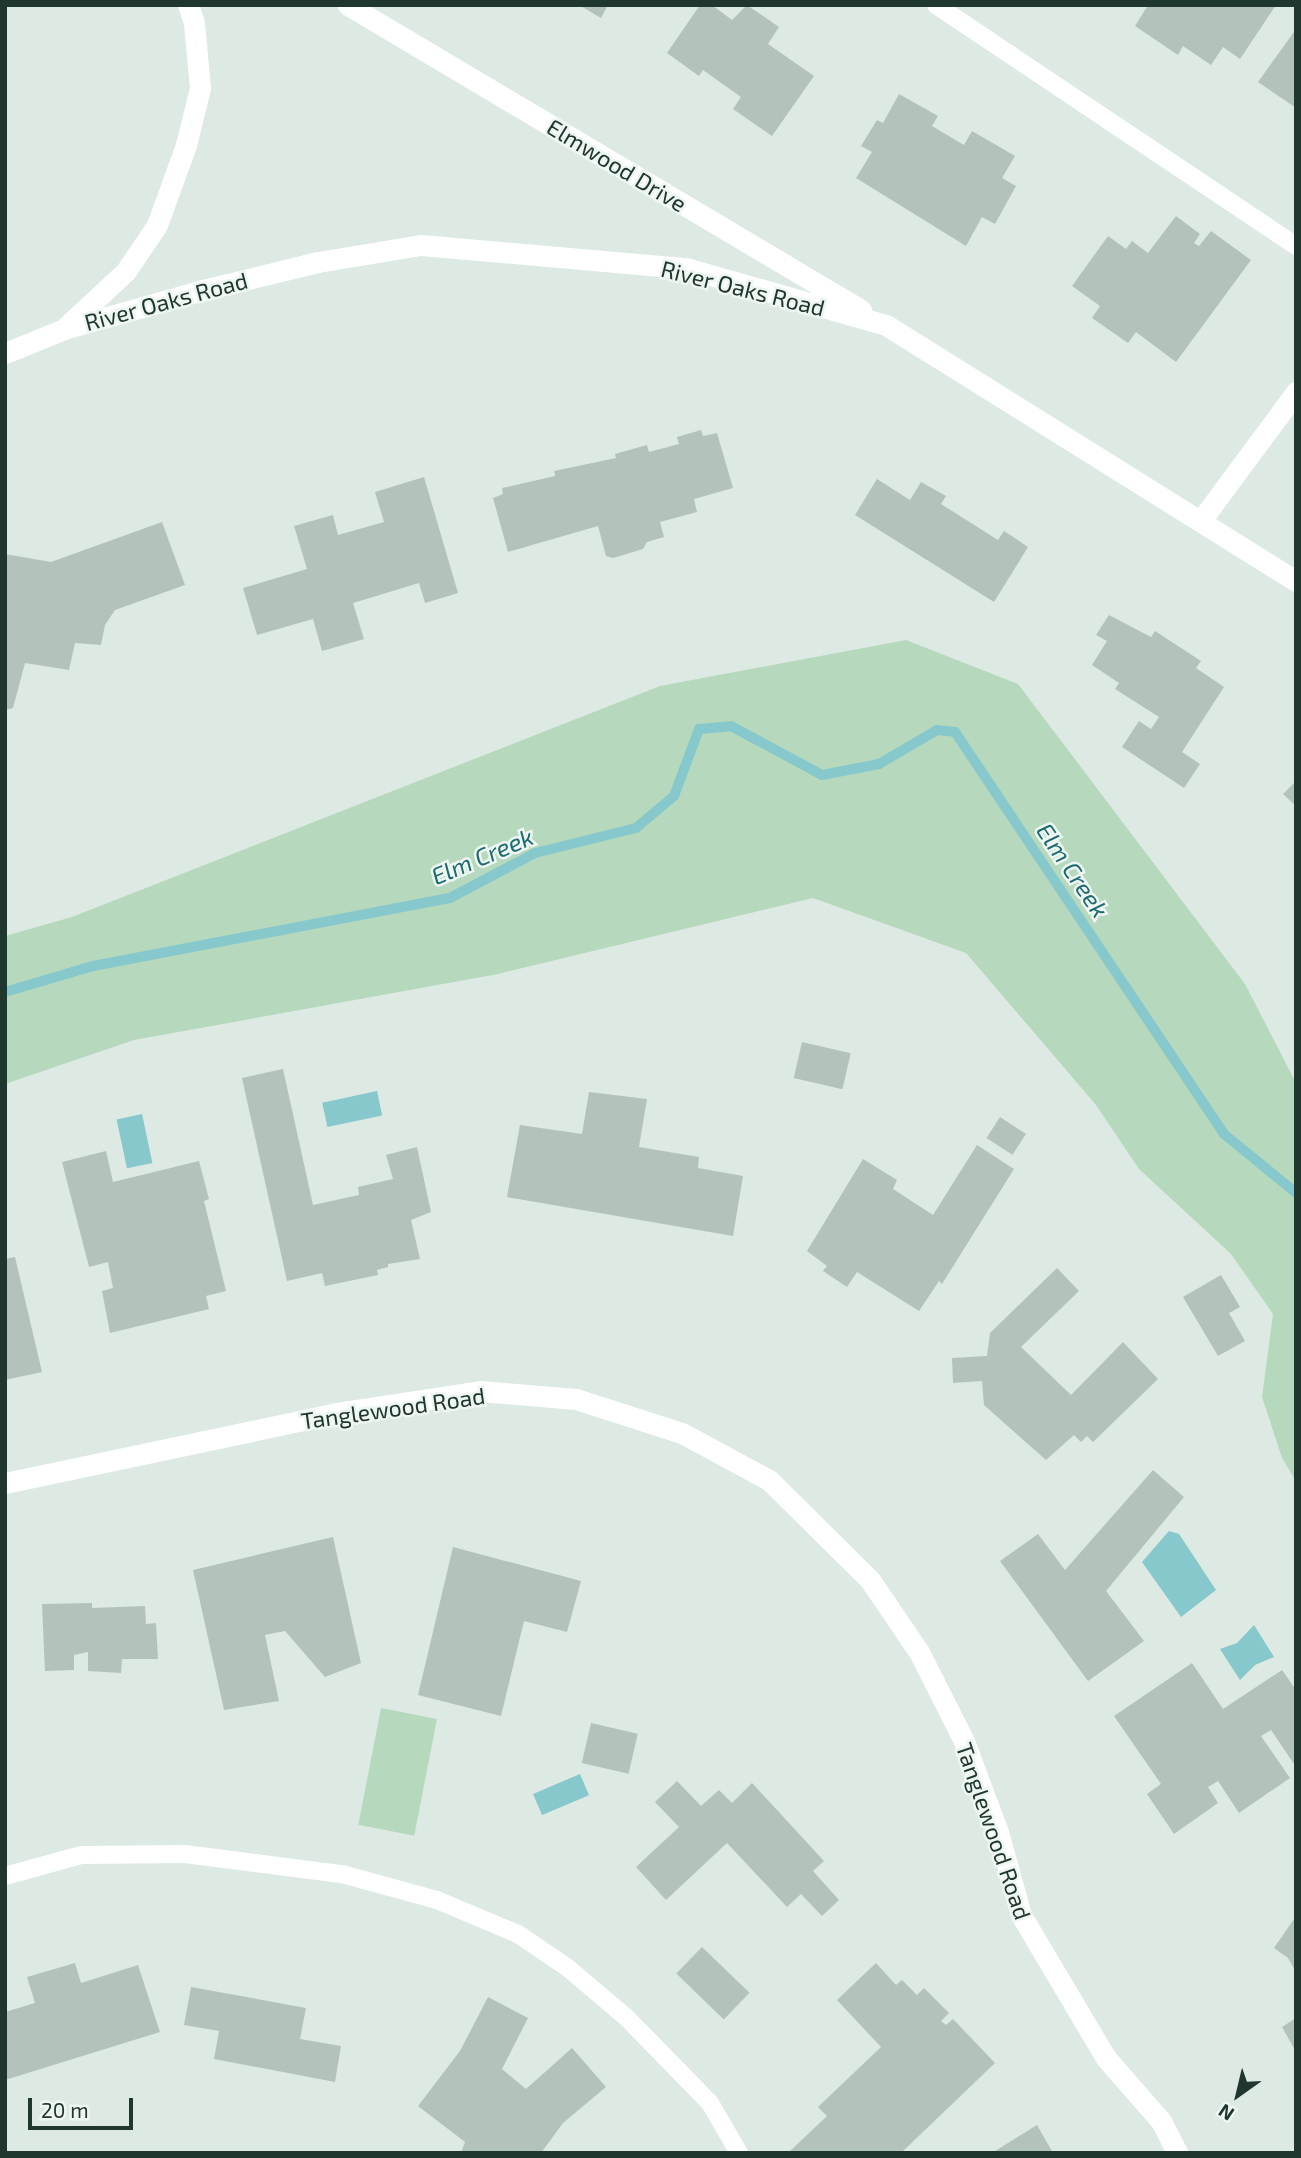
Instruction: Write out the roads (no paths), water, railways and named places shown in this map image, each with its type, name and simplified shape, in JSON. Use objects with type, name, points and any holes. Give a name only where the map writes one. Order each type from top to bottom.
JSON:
[{"type":"street","points":[[64,329],[126,271],[157,225],[186,145],[200,88],[194,23],[188,5]]},
{"type":"street","name":"Elmwood Drive","points":[[348,5],[886,325]]},
{"type":"street","name":"River Oaks Road","points":[[5,353],[64,329],[318,262],[421,246],[686,268],[886,325],[1202,519],[1296,580]]},
{"type":"street","points":[[1202,519],[1296,392]]},
{"type":"street","name":"Tanglewood Road","points":[[5,1483],[337,1413],[480,1391],[576,1399],[682,1433],[769,1480],[870,1580],[919,1652],[964,1741],[998,1832],[1020,1915],[1106,2058],[1161,2121],[1177,2153]]},
{"type":"lane","points":[[936,5],[1296,246]]},
{"type":"lane","points":[[5,1876],[81,1855],[185,1854],[342,1874],[438,1900],[518,1934],[568,1968],[626,2017],[710,2103],[739,2153]]},
{"type":"water","points":[[377,1091],[382,1115],[327,1127],[322,1103]]},
{"type":"water","points":[[142,1114],[152,1163],[127,1168],[117,1119]]},
{"type":"water","points":[[1169,1531],[1179,1534],[1216,1590],[1181,1617],[1142,1562]]},
{"type":"water","points":[[1254,1625],[1274,1657],[1255,1665],[1240,1680],[1220,1649],[1237,1643]]},
{"type":"water","points":[[580,1774],[589,1795],[542,1815],[533,1794]]},
{"type":"waterway","name":"Elm Creek","points":[[5,992],[93,966],[450,898],[535,853],[636,828],[674,796],[699,729],[731,726],[822,775],[879,764],[937,730],[955,732],[1224,1134],[1296,1193]]}]
